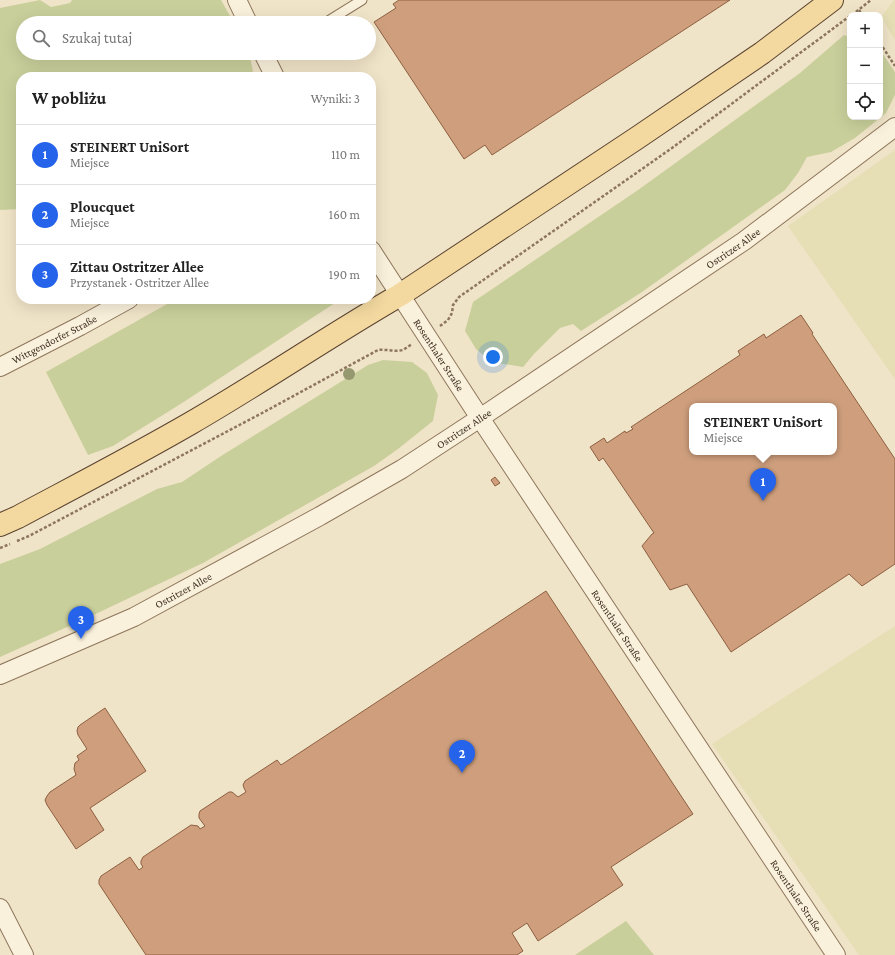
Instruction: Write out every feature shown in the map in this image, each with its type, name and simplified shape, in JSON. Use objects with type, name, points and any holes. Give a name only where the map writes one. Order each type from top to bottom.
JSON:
[{"type":"main road","points":[[0,525],[18,517],[190,424],[363,316],[400,295],[762,53],[832,0]]},
{"type":"street","points":[[237,0],[245,16]]},
{"type":"street","points":[[266,60],[272,72]]},
{"type":"street","name":"Ostritzer Allee","points":[[0,674],[134,617],[320,516],[402,469],[744,241],[895,127]]},
{"type":"street","name":"Rosenthaler Straße","points":[[376,258],[480,418],[836,955]]},
{"type":"street","name":"Wittgendorfer Straße","points":[[0,367],[120,304]]},
{"type":"street","points":[[0,908],[24,955]]},
{"type":"lane","points":[[336,16],[362,0]]},
{"type":"path","points":[[856,12],[871,0]]},
{"type":"path","points":[[0,548],[29,536],[56,522],[378,350],[403,350],[448,320],[459,297],[672,148],[847,19]]},
{"type":"path","points":[[883,48],[895,66]]},
{"type":"shaded area","points":[[895,0],[895,40],[883,20],[883,14]]},
{"type":"shaded area","points":[[895,150],[895,379],[788,226]]},
{"type":"shaded area","points":[[895,626],[895,955],[859,955],[712,744]]},
{"type":"green space","points":[[40,0],[51,7],[70,3],[72,0],[221,0],[230,16],[16,16],[16,60],[251,60],[253,71],[16,72],[16,209],[0,210],[0,8]]},
{"type":"green space","points":[[844,35],[847,36],[847,120],[877,120],[855,138],[831,152],[807,157],[798,173],[785,190],[642,292],[581,331],[573,324],[560,328],[523,367],[492,362],[476,349],[465,331],[473,302],[638,190],[800,73]]},
{"type":"green space","points":[[883,54],[895,72],[895,95],[886,113],[883,115]]},
{"type":"green space","points":[[167,304],[333,304],[179,405],[113,446],[88,455],[46,372]]},
{"type":"green space","points":[[383,360],[412,362],[427,373],[438,395],[433,421],[398,449],[374,466],[203,563],[85,619],[0,657],[0,564],[40,549],[157,489],[182,482],[221,456],[368,365]]},
{"type":"green space","points":[[626,921],[654,955],[575,955]]},
{"type":"building","points":[[399,0],[730,0],[492,155],[485,145],[464,159],[376,25],[376,21],[396,8],[393,4]]},
{"type":"building","points":[[801,315],[895,459],[895,564],[862,586],[849,574],[731,652],[687,584],[670,590],[642,546],[654,533],[603,458],[599,461],[590,447],[604,438],[607,443],[625,431],[626,433],[633,429],[631,427],[740,355],[738,351],[764,334],[766,338]]},
{"type":"building","points":[[495,477],[500,483],[495,486],[491,480]]},
{"type":"building","points":[[546,591],[693,814],[611,867],[623,885],[538,941],[527,923],[512,933],[523,951],[517,955],[146,955],[99,884],[101,876],[130,857],[139,870],[143,867],[141,861],[143,857],[191,825],[198,826],[200,829],[205,826],[199,818],[200,811],[229,792],[232,792],[238,797],[246,792],[243,785],[245,781],[277,760],[281,765]]},
{"type":"building","points":[[105,708],[146,771],[90,808],[104,830],[76,849],[45,800],[50,792],[76,775],[74,769],[75,763],[79,760],[77,756],[87,749],[78,735],[78,727]]},
{"type":"place","name":"STEINERT UniSort","points":[[763,501]]},
{"type":"place","name":"Zittau Ostritzer Allee","points":[[81,639]]},
{"type":"place","name":"Ploucquet","points":[[462,773]]}]
